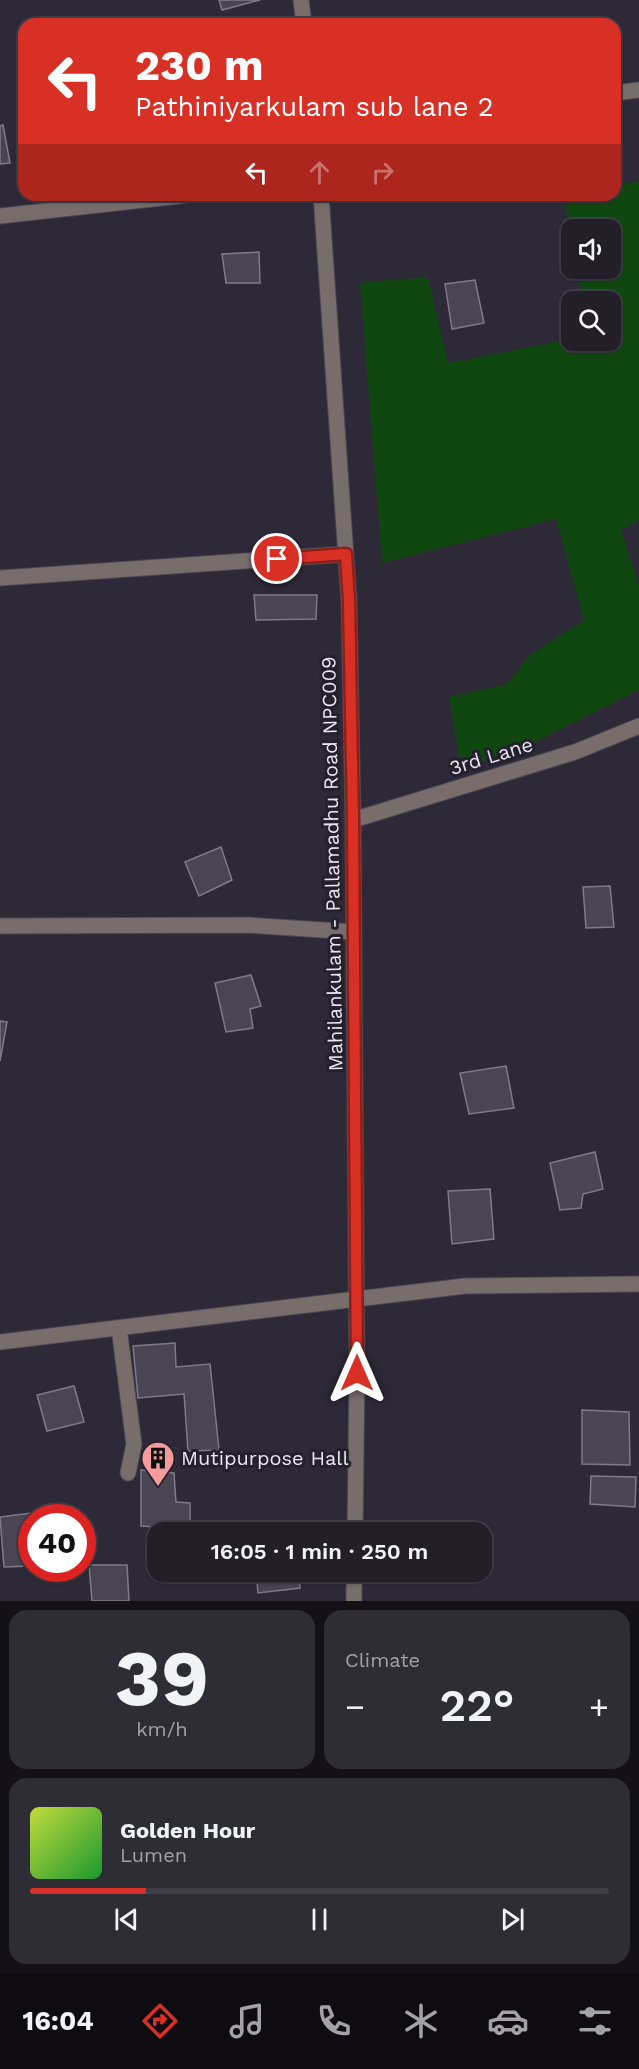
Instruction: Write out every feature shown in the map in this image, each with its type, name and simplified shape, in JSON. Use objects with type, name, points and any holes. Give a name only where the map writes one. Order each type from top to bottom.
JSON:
[{"type":"street","points":[[302,0],[304,18]]},
{"type":"street","points":[[621,92],[639,90]]},
{"type":"street","points":[[0,216],[134,201]]},
{"type":"street","name":"Mahilankulam - Pallamadhu Road NPC009","points":[[321,201],[349,600],[357,1298],[355,1522]]},
{"type":"street","points":[[0,578],[346,554]]},
{"type":"street","name":"3rd Lane","points":[[353,820],[576,752],[639,726]]},
{"type":"street","points":[[0,926],[247,925],[354,932]]},
{"type":"street","points":[[0,1342],[465,1286],[639,1284]]},
{"type":"street","points":[[119,1328],[134,1444],[128,1473]]},
{"type":"street","points":[[354,1582],[354,1601]]},
{"type":"green space","points":[[639,182],[639,520],[621,530],[639,587],[639,690],[527,746],[461,768],[449,697],[507,684],[529,656],[584,620],[556,519],[382,563],[360,283],[428,277],[448,363],[561,341],[561,351],[621,351],[621,291],[581,291],[579,279],[621,279],[621,219],[568,219],[565,201],[621,201],[621,184]]},
{"type":"building","points":[[219,0],[260,0],[222,10]]},
{"type":"building","points":[[3,125],[10,163],[0,164],[0,126]]},
{"type":"building","points":[[259,252],[260,283],[226,283],[222,254]]},
{"type":"building","points":[[475,280],[484,323],[452,329],[445,284]]},
{"type":"building","points":[[254,595],[317,595],[316,619],[256,620]]},
{"type":"building","points":[[221,847],[232,880],[199,896],[185,862]]},
{"type":"building","points":[[610,886],[614,927],[586,928],[583,887]]},
{"type":"building","points":[[251,975],[261,1006],[250,1009],[253,1028],[226,1032],[215,983]]},
{"type":"building","points":[[0,1021],[7,1022],[0,1061]]},
{"type":"building","points":[[506,1066],[514,1108],[469,1114],[460,1073]]},
{"type":"building","points":[[595,1152],[603,1189],[583,1194],[581,1208],[560,1210],[550,1163]]},
{"type":"building","points":[[490,1189],[494,1239],[452,1244],[448,1191]]},
{"type":"building","points":[[175,1343],[176,1367],[210,1364],[219,1450],[188,1451],[184,1394],[138,1398],[133,1346]]},
{"type":"building","points":[[74,1386],[84,1422],[47,1431],[37,1395]]},
{"type":"building","points":[[582,1410],[629,1412],[630,1465],[582,1464]]},
{"type":"building","name":"Mutipurpose Hall","points":[[141,1470],[174,1473],[176,1502],[190,1503],[190,1522],[147,1522],[147,1526],[141,1526]]},
{"type":"building","points":[[591,1476],[636,1477],[635,1507],[590,1504]]},
{"type":"building","points":[[18,1515],[18,1566],[4,1567],[0,1517]]},
{"type":"building","points":[[96,1565],[127,1565],[129,1601],[92,1601],[90,1582],[96,1582]]},
{"type":"building","points":[[257,1582],[299,1582],[300,1588],[258,1593]]},
{"type":"place","name":"Mutipurpose Hall","points":[[158,1487]]},
{"type":"route","points":[[277,559],[346,554],[353,820],[357,1373]]}]
